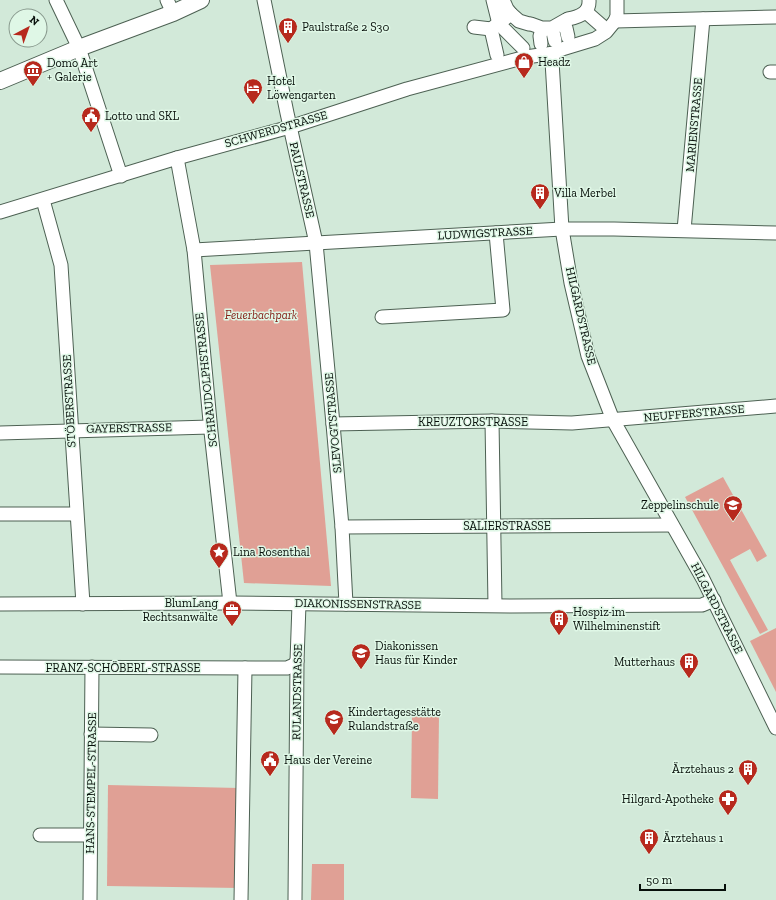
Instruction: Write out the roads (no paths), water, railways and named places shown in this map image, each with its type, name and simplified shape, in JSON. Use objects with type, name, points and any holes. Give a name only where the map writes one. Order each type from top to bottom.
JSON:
[{"type":"main road","points":[[0,81],[79,48],[170,6],[201,0]]},
{"type":"street","points":[[56,0],[79,48],[121,176]]},
{"type":"street","name":"PAULSTRASSE","points":[[264,0],[316,243]]},
{"type":"street","points":[[493,0],[497,56]]},
{"type":"street","points":[[504,0],[507,9],[519,21],[552,31],[602,35],[615,21],[618,9],[618,0]]},
{"type":"street","points":[[552,31],[575,18],[588,6],[602,26]]},
{"type":"street","points":[[495,27],[511,14]]},
{"type":"street","points":[[615,21],[776,17]]},
{"type":"street","name":"MARIENSTRASSE","points":[[684,230],[703,19]]},
{"type":"street","points":[[474,27],[495,27],[523,48]]},
{"type":"street","name":"SCHWERDSTRASSE","points":[[0,212],[177,158],[290,127],[407,89],[526,57],[552,31]]},
{"type":"street","name":"HILGARDSTRASSE","points":[[552,31],[552,61],[562,229],[571,283],[588,356],[613,420],[714,600],[775,721]]},
{"type":"street","name":"SCHRAUDOLPHSTRASSE","points":[[177,158],[194,250],[210,426],[230,603]]},
{"type":"street","name":"STÖBERSTRASSE","points":[[43,200],[61,264],[83,604]]},
{"type":"street","name":"LUDWIGSTRASSE","points":[[194,250],[562,229],[684,230],[776,233]]},
{"type":"street","points":[[382,317],[503,310],[496,233]]},
{"type":"street","name":"SLEVOGTSTRASSE","points":[[316,243],[342,527],[346,604]]},
{"type":"street","name":"NEUFFERSTRASSE","points":[[613,420],[776,406]]},
{"type":"street","name":"KREUZTORSTRASSE","points":[[333,424],[492,421],[572,423],[613,420]]},
{"type":"street","points":[[492,421],[496,605]]},
{"type":"street","name":"GAYERSTRASSE","points":[[0,433],[210,426]]},
{"type":"street","points":[[0,514],[76,514]]},
{"type":"street","name":"SALIERSTRASSE","points":[[342,527],[672,525]]},
{"type":"street","name":"DIAKONISSENSTRASSE","points":[[0,604],[230,603],[702,606],[714,600]]},
{"type":"street","name":"RULANDSTRASSE","points":[[295,900],[297,661],[299,604]]},
{"type":"street","name":"FRANZ-SCHÖBERL-STRASSE","points":[[0,667],[287,668],[294,665],[297,661]]},
{"type":"street","name":"HANS-STEMPEL-STRASSE","points":[[90,900],[92,667]]},
{"type":"street","points":[[241,900],[245,668]]},
{"type":"street","points":[[91,734],[150,735]]},
{"type":"street","points":[[40,835],[90,835]]},
{"type":"place","name":"Paulstraße 2 S30","points":[[288,44]]},
{"type":"place","name":"Headz","points":[[524,79]]},
{"type":"place","name":"Domo Art + Galerie","points":[[33,87]]},
{"type":"place","name":"Hotel Löwengarten","points":[[253,105]]},
{"type":"place","name":"Lotto und SKL","points":[[91,133]]},
{"type":"place","name":"Villa Merbel","points":[[540,210]]},
{"type":"place","name":"Zeppelinschule","points":[[733,522]]},
{"type":"place","name":"Lina Rosenthal","points":[[219,569]]},
{"type":"place","name":"BlumLang Rechtsanwälte","points":[[232,627]]},
{"type":"place","name":"Hospiz im Wilhelminenstift","points":[[559,636]]},
{"type":"place","name":"Diakonissen Haus für Kinder","points":[[361,670]]},
{"type":"place","name":"Mutterhaus","points":[[689,679]]},
{"type":"place","name":"Kindertagesstätte Rulandstraße","points":[[334,736]]},
{"type":"place","name":"Haus der Vereine","points":[[270,777]]},
{"type":"place","name":"Ärztehaus 2","points":[[748,786]]},
{"type":"place","name":"Hilgard-Apotheke","points":[[728,816]]},
{"type":"place","name":"Ärztehaus 1","points":[[649,855]]},
{"type":"park label","name":"Feuerbachpark","points":[[261,315]]}]
